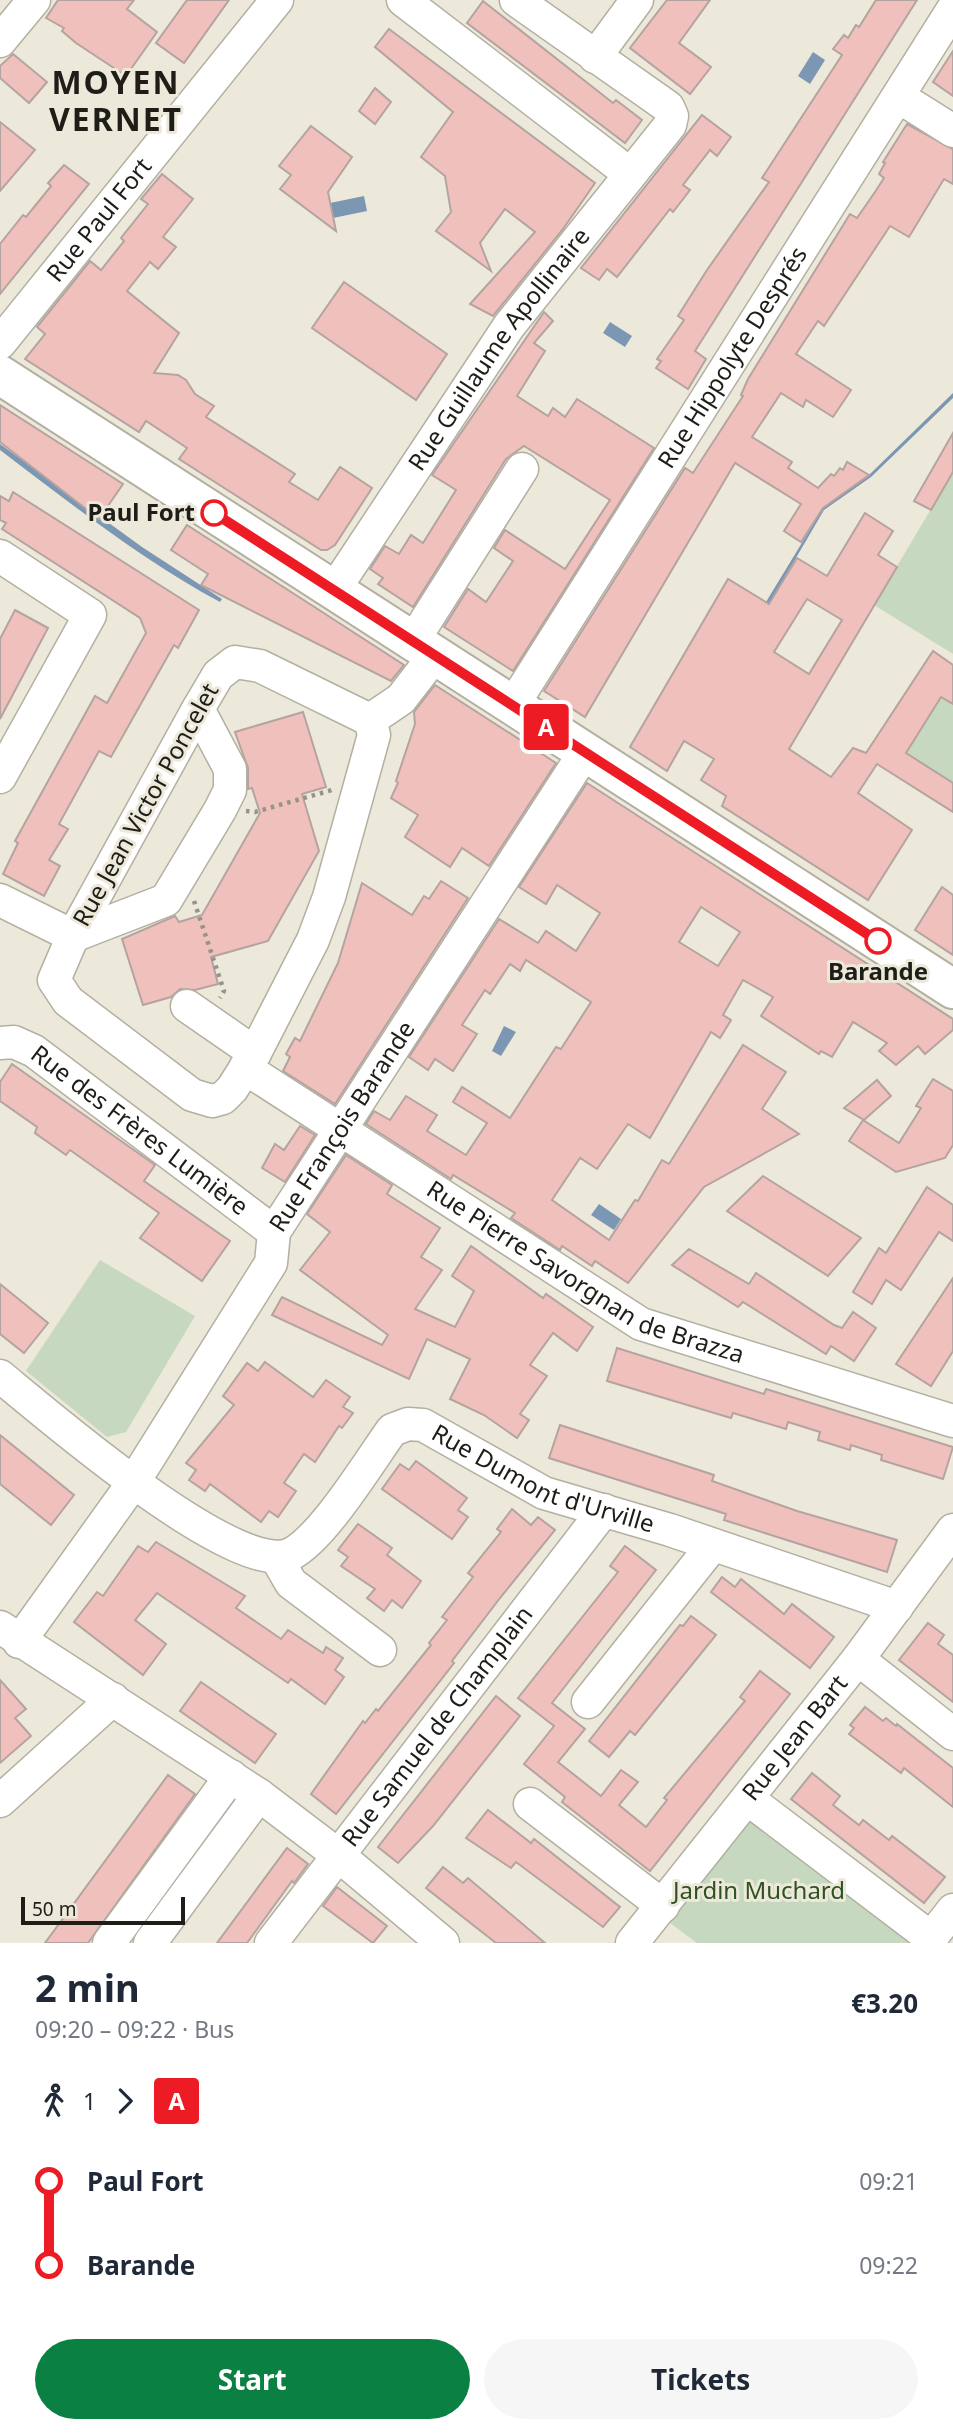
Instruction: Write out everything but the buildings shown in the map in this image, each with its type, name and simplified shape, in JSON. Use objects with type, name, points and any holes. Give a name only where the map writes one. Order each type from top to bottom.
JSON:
[{"type":"main road","points":[[0,375],[953,989]]},
{"type":"street","points":[[0,41],[34,0]]},
{"type":"street","name":"Rue Paul Fort","points":[[0,343],[278,0]]},
{"type":"street","points":[[403,0],[630,174]]},
{"type":"street","points":[[516,0],[595,57],[637,0]]},
{"type":"street","name":"Rue Hippolyte Després","points":[[513,705],[953,9]]},
{"type":"street","name":"Rue Guillaume Apollinaire","points":[[334,590],[509,326],[670,125],[673,116],[668,107],[595,57]]},
{"type":"street","points":[[899,97],[953,131]]},
{"type":"street","points":[[244,1070],[313,940],[360,783],[372,727],[401,699],[424,648],[522,469]]},
{"type":"street","points":[[0,556],[90,615],[0,777]]},
{"type":"street","name":"Rue Jean Victor Poncelet","points":[[244,1070],[223,1098],[212,1101],[192,1095],[68,1001],[54,980],[72,936],[218,675],[235,662],[260,666],[372,727]]},
{"type":"street","points":[[0,900],[72,936],[166,900],[230,790],[230,769],[198,709]]},
{"type":"street","name":"Rue François Barande","points":[[10,1635],[133,1483],[271,1263],[274,1232],[585,752]]},
{"type":"street","name":"Rue Pierre Savorgnan de Brazza","points":[[197,1012],[244,1070],[641,1324],[953,1421]]},
{"type":"street","name":"Rue des Frères Lumière","points":[[0,1043],[14,1042],[34,1051],[274,1232]]},
{"type":"street","points":[[0,1376],[133,1483],[233,1545],[276,1557],[291,1583],[380,1650]]},
{"type":"street","name":"Rue Dumont d'Urville","points":[[276,1557],[289,1555],[309,1542],[392,1430],[408,1424],[423,1425],[544,1493],[604,1510],[897,1607]]},
{"type":"street","name":"Rue Samuel de Champlain","points":[[271,1943],[604,1510]]},
{"type":"street","name":"Rue Jean Bart","points":[[632,1943],[858,1659],[953,1530]]},
{"type":"street","points":[[588,1702],[712,1546]]},
{"type":"street","points":[[10,1635],[231,1776],[338,1855],[442,1943]]},
{"type":"street","points":[[858,1659],[953,1734]]},
{"type":"street","points":[[0,1801],[113,1699]]},
{"type":"street","points":[[109,1943],[231,1776]]},
{"type":"street","points":[[150,1943],[259,1796]]},
{"type":"street","points":[[748,1799],[929,1940],[953,1910]]},
{"type":"street","points":[[530,1804],[663,1906]]},
{"type":"path","points":[[220,810],[256,812],[360,783]]},
{"type":"path","points":[[180,877],[198,907],[224,991],[197,1012]]},
{"type":"green space","points":[[953,472],[953,654],[874,605]]},
{"type":"green space","points":[[941,697],[953,704],[953,783],[906,753]]},
{"type":"green space","points":[[100,1260],[195,1316],[126,1432],[107,1437],[26,1371]]},
{"type":"green space","name":"Jardin Muchard","points":[[749,1818],[915,1943],[697,1943],[670,1923]]},
{"type":"water","points":[[813,52],[825,60],[810,84],[798,76]]},
{"type":"water","points":[[364,196],[367,211],[333,218],[330,203]]},
{"type":"water","points":[[610,322],[632,336],[625,347],[603,333]]},
{"type":"water","points":[[953,393],[953,398],[871,477],[824,510],[738,657],[766,602],[823,508],[869,475]]},
{"type":"water","points":[[0,444],[142,547],[222,599],[220,602],[107,530],[0,450]]},
{"type":"water","points":[[504,1026],[516,1032],[501,1056],[492,1051]]},
{"type":"water","points":[[599,1204],[621,1219],[614,1230],[591,1215]]},
{"type":"bus line","name":"A","points":[[214,513],[878,941]]},
{"type":"place","name":"Paul Fort","points":[[214,513]]},
{"type":"place","name":"Barande","points":[[878,941]]},
{"type":"district","name":"MOYEN VERNET","points":[[116,102]]}]
